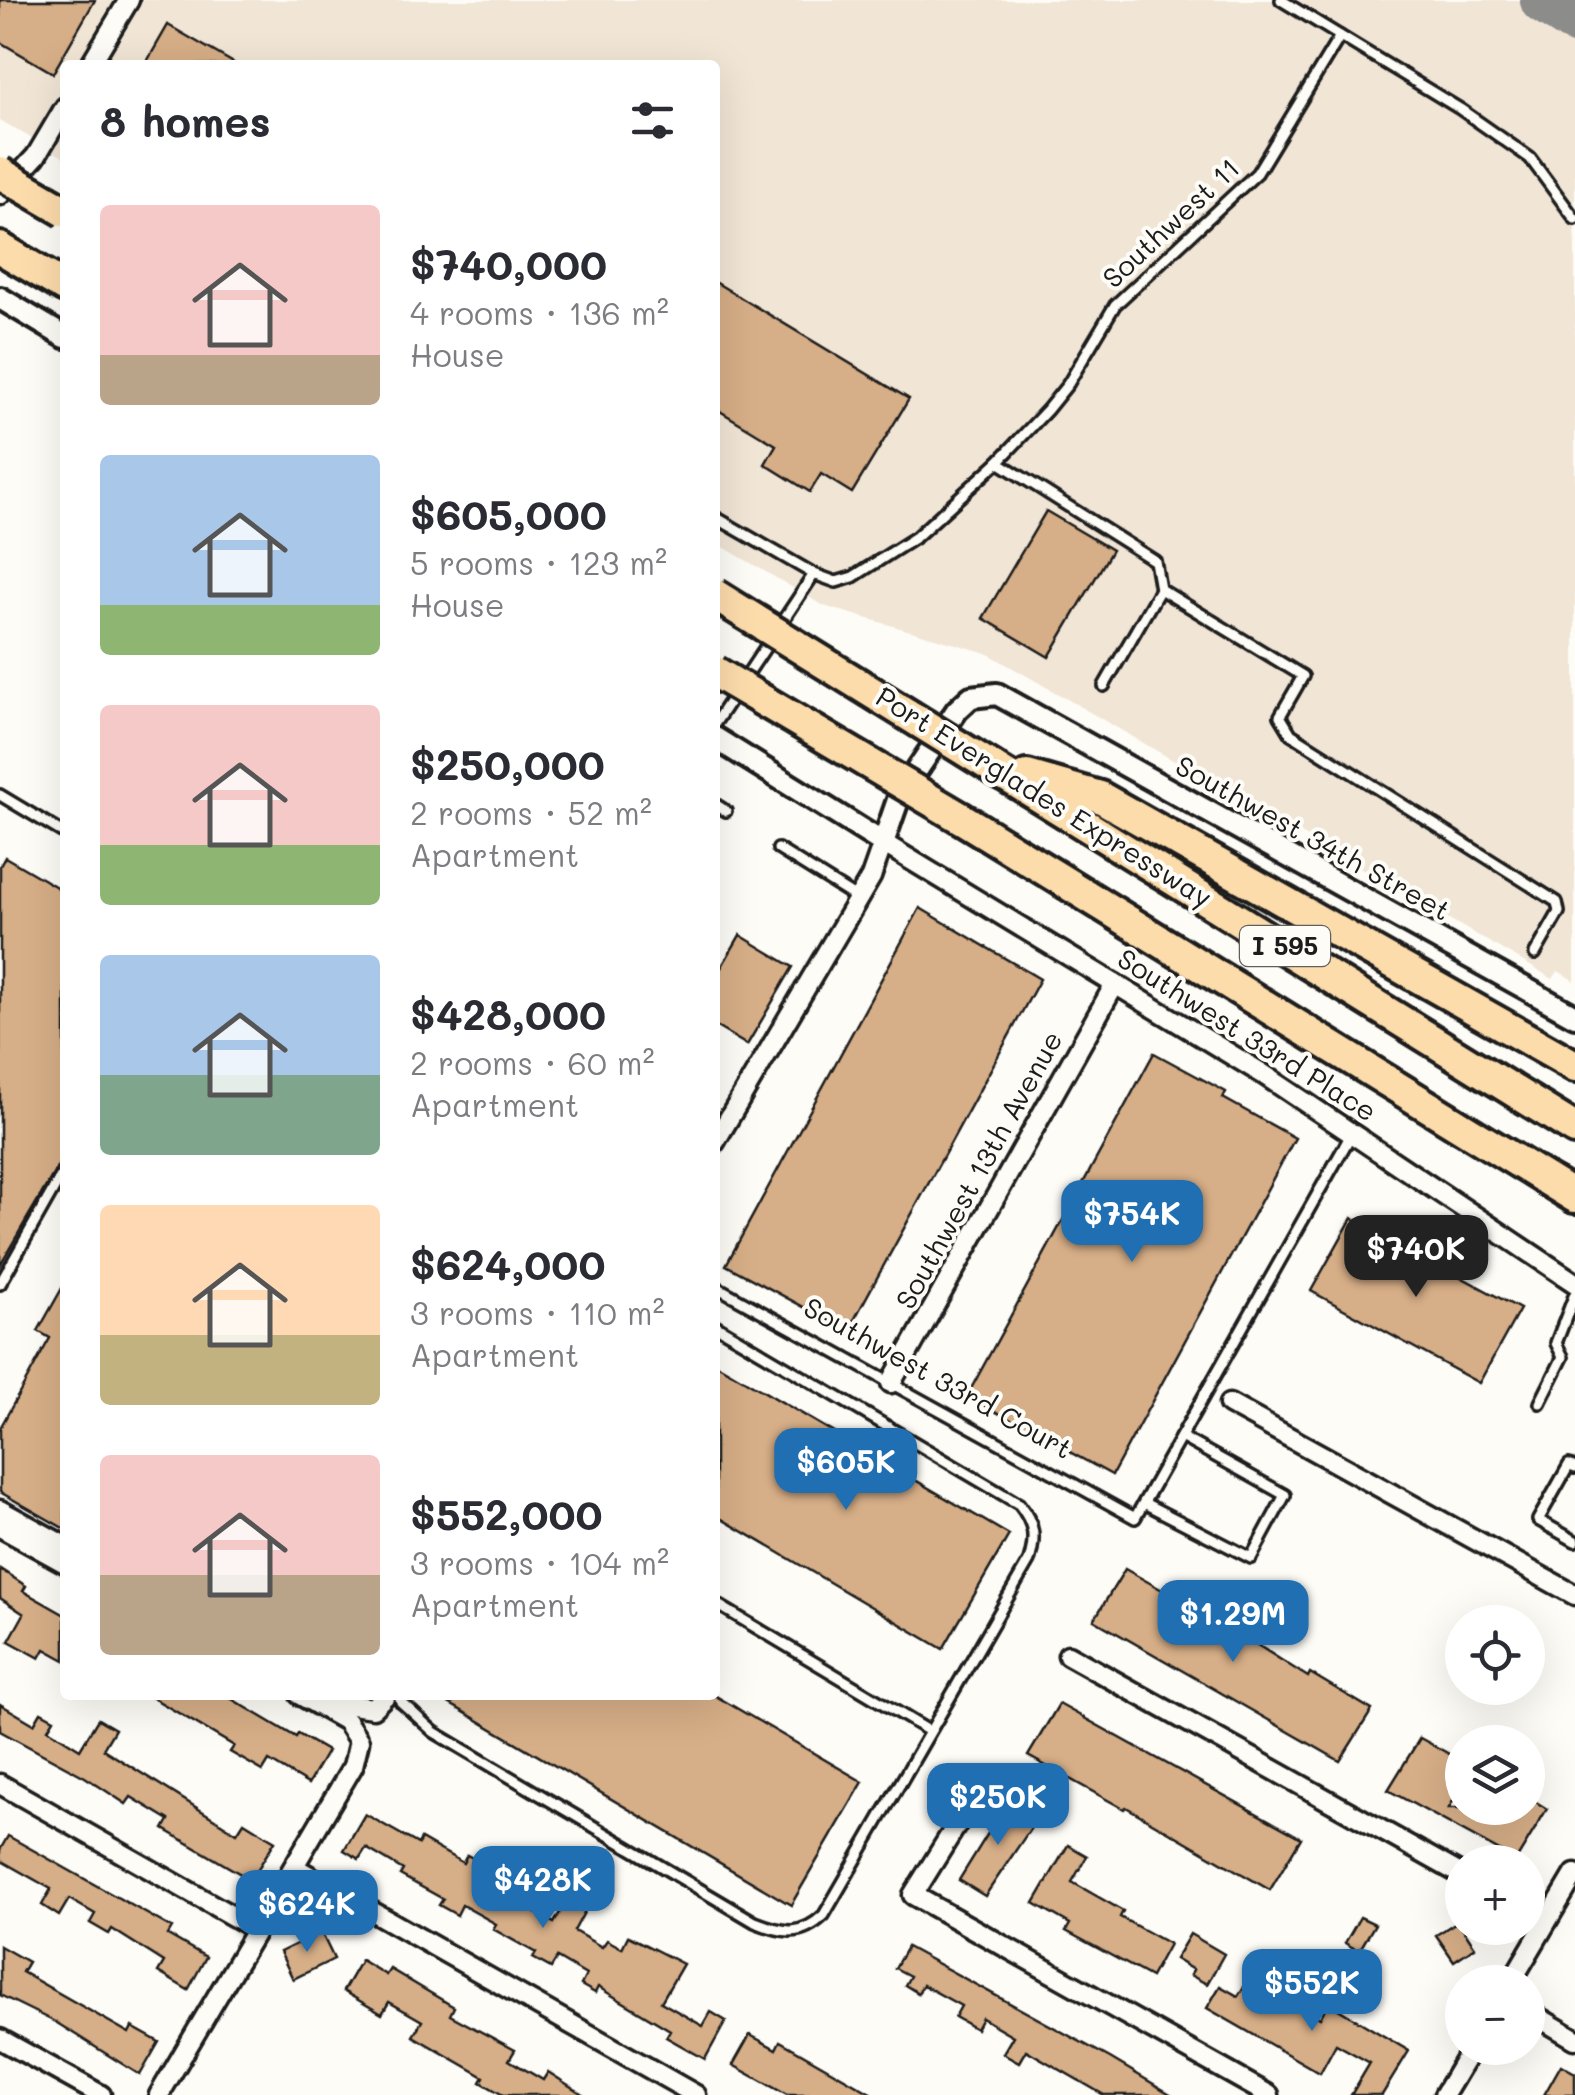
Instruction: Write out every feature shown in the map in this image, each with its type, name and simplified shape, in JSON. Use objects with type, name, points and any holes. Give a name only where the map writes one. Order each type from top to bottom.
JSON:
[{"type":"highway","points":[[0,173],[60,208]]},
{"type":"highway","points":[[0,248],[60,284]]},
{"type":"highway","name":"Port Everglades Expressway","points":[[720,598],[1575,1129]]},
{"type":"highway","name":"I 595","points":[[720,675],[1575,1197]]},
{"type":"highway","points":[[992,767],[1100,796],[1575,1066]]},
{"type":"highway","points":[[1502,1150],[1575,1220]]},
{"type":"street","points":[[93,60],[128,0]]},
{"type":"street","points":[[0,194],[36,156],[60,115]]},
{"type":"street","points":[[0,298],[60,334]]},
{"type":"street","name":"Southwest 34th Street","points":[[883,843],[899,797],[964,702],[989,692],[1006,697],[1575,1016]]},
{"type":"street","points":[[720,741],[811,802],[883,843],[871,877],[720,1134]]},
{"type":"street","name":"Southwest 33rd Place","points":[[883,843],[1352,1133],[1575,1283]]},
{"type":"street","name":"Southwest 13th Avenue","points":[[891,1384],[1115,984]]},
{"type":"street","points":[[1229,1404],[1575,1596]]},
{"type":"street","points":[[0,1510],[60,1543]]},
{"type":"street","points":[[0,1527],[60,1560]]},
{"type":"street","points":[[1068,1655],[1445,1866]]},
{"type":"street","points":[[159,2095],[353,1766],[359,1740],[346,1721],[309,1700]]},
{"type":"street","points":[[343,1700],[352,1705],[379,1701]]},
{"type":"street","points":[[0,1784],[257,1930]]},
{"type":"street","points":[[982,1784],[913,1895],[1270,2095]]},
{"type":"street","points":[[294,1868],[696,2095]]},
{"type":"street","points":[[1521,1965],[1575,1874]]},
{"type":"street","points":[[1545,2022],[1575,2039]]},
{"type":"street","points":[[0,2039],[100,2095]]},
{"type":"street","points":[[1444,2095],[1462,2065]]},
{"type":"lane","points":[[1281,0],[1460,109],[1530,158],[1575,220]]},
{"type":"lane","name":"Southwest 11","points":[[814,574],[836,582],[853,576],[916,537],[998,462],[1068,384],[1115,305],[1257,173],[1340,36]]},
{"type":"lane","points":[[998,462],[1155,561],[1160,588],[1104,686]]},
{"type":"lane","points":[[720,520],[814,574],[720,715]]},
{"type":"lane","points":[[1160,588],[1303,676],[1280,716],[1291,734],[1557,902],[1559,912],[1535,954]]},
{"type":"lane","points":[[0,795],[60,831]]},
{"type":"lane","points":[[720,807],[726,811]]},
{"type":"lane","points":[[778,849],[858,899]]},
{"type":"lane","points":[[1181,1437],[1284,1495],[1250,1558],[1144,1502],[1352,1133]]},
{"type":"lane","points":[[0,1284],[60,1178]]},
{"type":"lane","name":"Southwest 33rd Court","points":[[720,1289],[1135,1518],[1144,1502]]},
{"type":"lane","points":[[1540,1403],[1562,1357],[1556,1343],[1575,1294]]},
{"type":"lane","points":[[400,1700],[434,1732],[755,1922],[779,1932],[802,1932],[824,1915],[1029,1562],[1035,1540],[1030,1518],[1020,1504],[720,1328]]},
{"type":"lane","points":[[1575,1468],[1569,1464],[1538,1520],[1575,1541]]},
{"type":"lane","points":[[720,1606],[929,1731]]},
{"type":"shaded area","points":[[0,0],[1575,0],[1575,981],[1558,971],[1553,979],[987,653],[824,606],[720,545],[720,60],[60,60],[60,155],[0,120]]},
{"type":"building","points":[[0,0],[95,0],[53,73],[0,42]]},
{"type":"building","points":[[168,25],[228,60],[148,60]]},
{"type":"building","points":[[720,285],[909,399],[852,493],[821,474],[810,492],[765,464],[776,445],[720,411]]},
{"type":"building","points":[[1046,511],[1112,550],[1049,657],[983,618]]},
{"type":"building","points":[[5,857],[60,889],[60,1163],[0,1265],[0,866]]},
{"type":"building","points":[[920,908],[1040,979],[848,1331],[726,1265]]},
{"type":"building","points":[[740,935],[793,967],[747,1045],[720,1029],[720,969]]},
{"type":"building","points":[[1154,1053],[1226,1092],[1223,1098],[1295,1138],[1112,1475],[967,1396]]},
{"type":"building","points":[[1352,1218],[1520,1309],[1479,1383],[1311,1291]]},
{"type":"building","points":[[60,1292],[60,1526],[0,1492],[0,1428],[50,1338],[38,1331]]},
{"type":"building","points":[[720,1366],[1009,1535],[943,1649],[720,1518]]},
{"type":"building","points":[[0,1569],[26,1586],[23,1591],[60,1612],[60,1657],[45,1649],[40,1658],[9,1641],[24,1614],[0,1598]]},
{"type":"building","points":[[1125,1569],[1308,1677],[1310,1673],[1372,1710],[1340,1761],[1094,1620]]},
{"type":"building","points":[[720,1699],[863,1782],[791,1905],[443,1700]]},
{"type":"building","points":[[156,1700],[233,1700],[327,1751],[308,1784],[269,1761],[263,1771],[230,1752],[234,1746]]},
{"type":"building","points":[[0,1704],[34,1724],[41,1712],[54,1719],[48,1729],[80,1749],[98,1719],[115,1729],[103,1749],[237,1833],[244,1822],[275,1841],[251,1880],[164,1829],[169,1820],[131,1797],[126,1804],[0,1731]]},
{"type":"building","points":[[1059,1704],[1301,1838],[1270,1890],[1028,1756]]},
{"type":"building","points":[[1420,1738],[1445,1752],[1445,1821],[1388,1790]]},
{"type":"building","points":[[1008,1801],[1037,1819],[985,1896],[959,1880]]},
{"type":"building","points":[[365,1814],[418,1844],[421,1839],[463,1863],[467,1855],[505,1876],[497,1891],[554,1923],[569,1897],[587,1907],[574,1931],[602,1947],[607,1940],[622,1948],[628,1936],[683,1964],[661,2002],[703,2026],[711,2012],[726,2021],[705,2059],[666,2037],[670,2030],[598,1987],[595,1993],[581,1985],[586,1975],[557,1958],[551,1968],[533,1958],[536,1953],[493,1929],[496,1924],[462,1905],[457,1915],[439,1905],[443,1899],[400,1875],[403,1870],[366,1848],[359,1859],[344,1850]]},
{"type":"building","points":[[1452,1825],[1537,1825],[1525,1845],[1489,1845]]},
{"type":"building","points":[[8,1836],[172,1928],[168,1935],[206,1957],[188,1990],[158,1972],[164,1962],[112,1929],[109,1934],[90,1923],[95,1914],[69,1899],[59,1916],[42,1905],[51,1889],[0,1860],[0,1850]]},
{"type":"building","points":[[1068,1845],[1087,1856],[1072,1882],[1123,1911],[1120,1917],[1169,1944],[1151,1977],[1066,1931],[1070,1924],[1034,1903]]},
{"type":"building","points":[[1360,1917],[1375,1924],[1359,1951],[1345,1943]]},
{"type":"building","points":[[1445,1929],[1445,1945],[1475,1947],[1454,1961],[1436,1935]]},
{"type":"building","points":[[321,1932],[334,1959],[293,1979],[280,1952]]},
{"type":"building","points":[[1190,1934],[1224,1954],[1207,1984],[1190,1975],[1193,1970],[1175,1959]]},
{"type":"building","points":[[0,1946],[28,1962],[22,1972],[129,2033],[132,2027],[159,2042],[140,2075],[57,2023],[0,1995]]},
{"type":"building","points":[[907,1947],[1172,2095],[1104,2095],[1026,2050],[1019,2062],[1003,2053],[1013,2036],[982,2018],[976,2029],[955,2017],[961,2006],[923,1985],[918,1993],[905,1985],[910,1976],[895,1968]]},
{"type":"building","points":[[361,1960],[386,1975],[390,1969],[454,2007],[450,2015],[515,2050],[509,2060],[543,2080],[548,2072],[584,2095],[503,2095],[481,2082],[484,2077],[413,2036],[422,2021],[389,2002],[382,2014],[343,1991]]},
{"type":"building","points":[[1247,1982],[1289,2007],[1292,2002],[1320,2018],[1328,2003],[1409,2051],[1382,2095],[1351,2095],[1370,2063],[1336,2044],[1320,2073],[1207,2008],[1220,1986],[1238,1996]]},
{"type":"building","points":[[750,2035],[776,2049],[780,2041],[874,2095],[787,2095],[733,2065]]},
{"type":"building","points":[[1561,2065],[1575,2073],[1575,2095],[1544,2095]]},
{"type":"taxiway","points":[[1545,0],[1575,19]]}]
